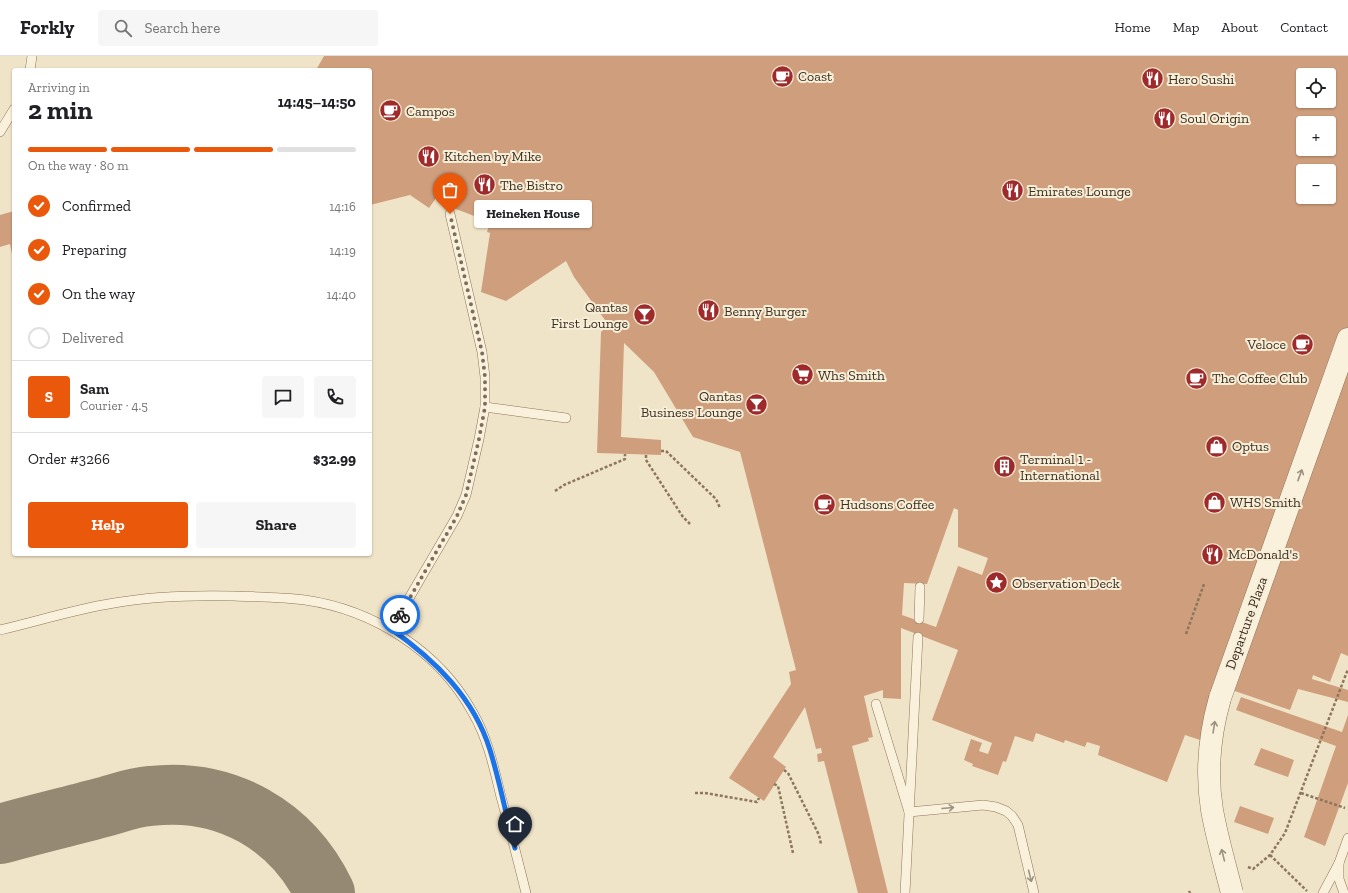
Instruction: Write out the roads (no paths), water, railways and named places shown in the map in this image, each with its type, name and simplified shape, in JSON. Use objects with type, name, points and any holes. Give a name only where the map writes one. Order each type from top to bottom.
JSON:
[{"type":"street","name":"Departure Plaza","points":[[1232,893],[1215,823],[1210,786],[1211,742],[1216,711],[1348,339]]},
{"type":"lane","points":[[30,68],[32,56]]},
{"type":"lane","points":[[0,132],[12,112]]},
{"type":"lane","points":[[391,629],[457,516],[466,495],[485,407],[485,377],[482,352],[450,214]]},
{"type":"lane","points":[[485,407],[566,418]]},
{"type":"lane","points":[[919,619],[920,587]]},
{"type":"lane","points":[[0,630],[113,603],[172,597],[218,596],[266,597],[306,601],[349,611],[391,629],[413,645],[448,677],[473,712],[490,750],[526,893]]},
{"type":"lane","points":[[905,893],[918,637]]},
{"type":"lane","points":[[876,704],[909,812]]},
{"type":"lane","points":[[909,812],[983,805],[996,807],[1006,811],[1012,816],[1018,825],[1034,893]]},
{"type":"lane","points":[[1323,893],[1339,863],[1348,838]]},
{"type":"lane","points":[[1339,863],[1340,879],[1344,893]]},
{"type":"place","name":"Coast","points":[[782,76]]},
{"type":"place","name":"Hero Sushi","points":[[1152,79]]},
{"type":"place","name":"Campos","points":[[390,111]]},
{"type":"place","name":"Soul Origin","points":[[1165,118]]},
{"type":"place","name":"Kitchen by Mike","points":[[429,156]]},
{"type":"place","name":"The Bistro","points":[[485,185]]},
{"type":"place","name":"Emirates Lounge","points":[[1012,191]]},
{"type":"place","name":"Heineken House","points":[[450,214]]},
{"type":"place","name":"Benny Burger","points":[[708,311]]},
{"type":"place","name":"Qantas First Lounge","points":[[644,315]]},
{"type":"place","name":"Veloce","points":[[1302,344]]},
{"type":"place","name":"Whs Smith","points":[[802,375]]},
{"type":"place","name":"The Coffee Club","points":[[1197,378]]},
{"type":"place","name":"Qantas Business Lounge","points":[[757,404]]},
{"type":"place","name":"Optus","points":[[1217,446]]},
{"type":"place","name":"Terminal 1 - International","points":[[1005,467]]},
{"type":"place","name":"WHS Smith","points":[[1215,502]]},
{"type":"place","name":"Hudsons Coffee","points":[[825,504]]},
{"type":"place","name":"McDonald's","points":[[1213,554]]},
{"type":"place","name":"Observation Deck","points":[[996,583]]}]
